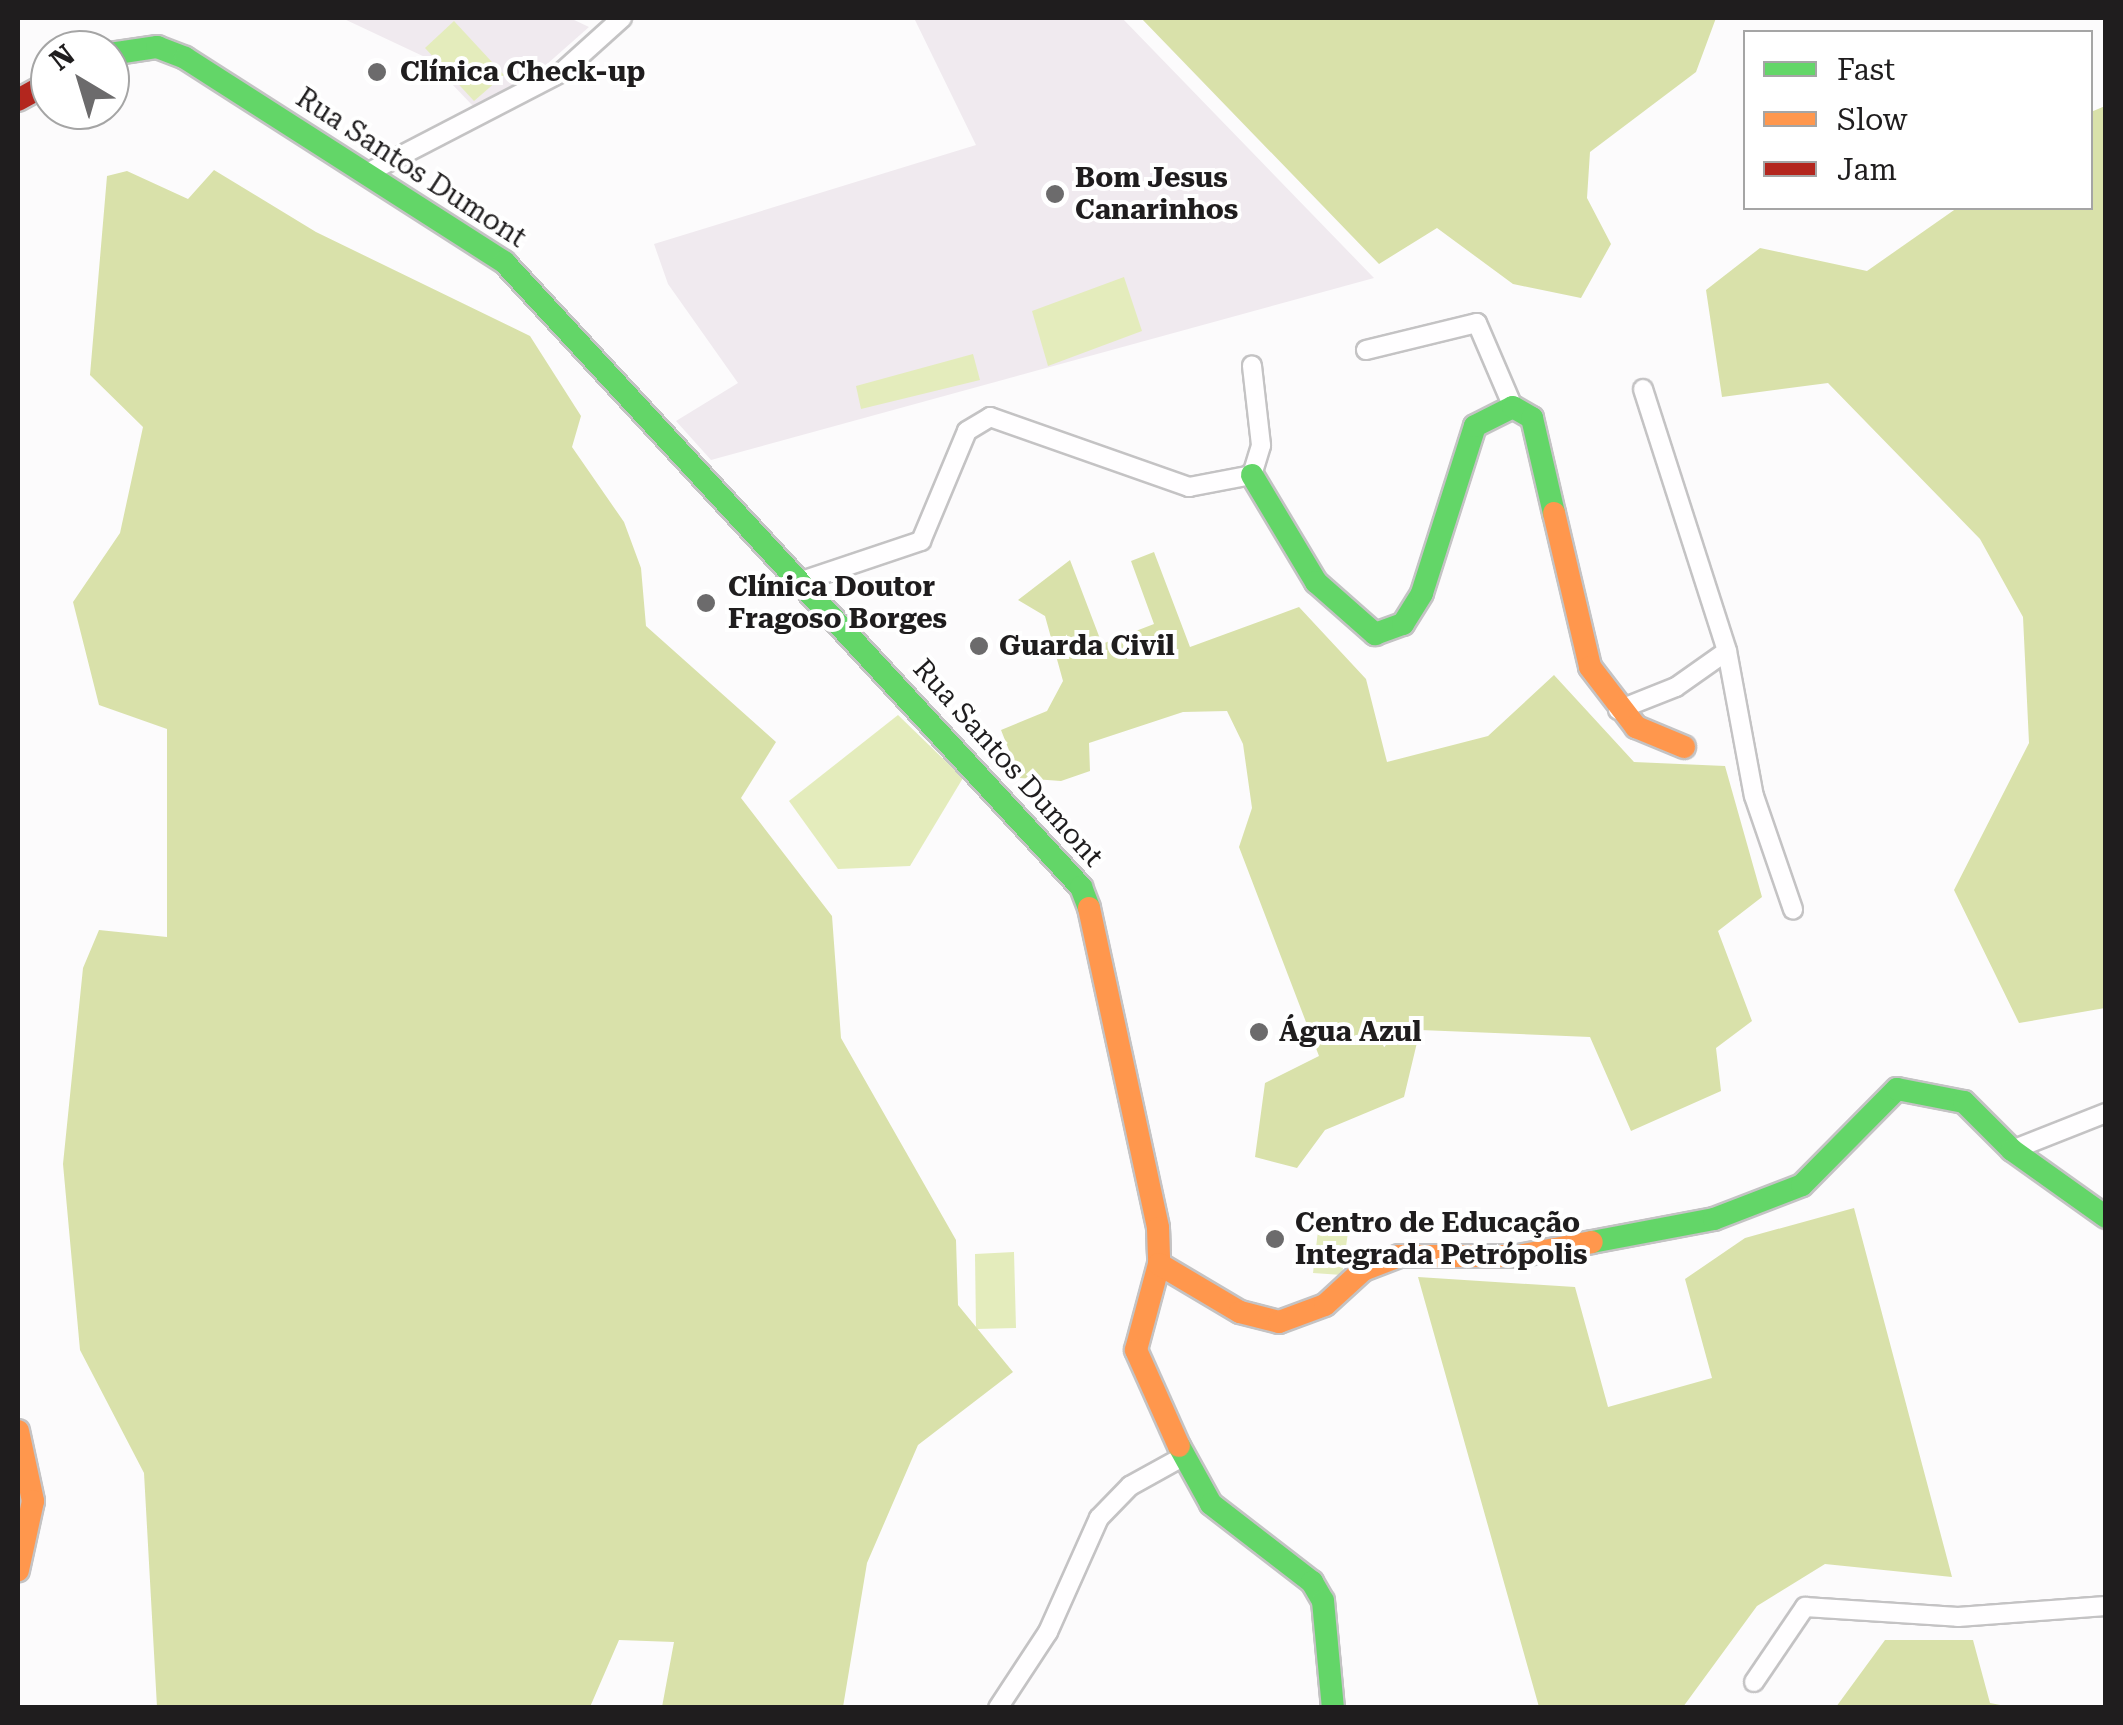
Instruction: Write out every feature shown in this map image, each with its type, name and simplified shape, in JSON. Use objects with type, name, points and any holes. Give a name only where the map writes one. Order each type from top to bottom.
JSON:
[{"type":"main road","name":"Rua Santos Dumont","points":[[130,51],[157,47],[184,58],[371,171],[492,252],[550,305],[1082,887],[1103,944],[1159,1264],[1136,1350],[1179,1459],[1211,1504],[1312,1582],[1322,1601],[1333,1708]]},
{"type":"main road","points":[[1252,475],[1316,582],[1346,616],[1374,634],[1388,631],[1403,624],[1422,592],[1475,426],[1513,407],[1544,440],[1576,630],[1618,710],[1657,740],[1684,747]]},
{"type":"main road","points":[[1159,1264],[1240,1312],[1279,1322],[1399,1256],[1518,1256],[1714,1219],[1802,1184],[1897,1089],[1964,1102],[2012,1150],[2106,1217]]},
{"type":"main road","points":[[18,1431],[33,1501],[18,1570]]},
{"type":"street","points":[[371,171],[562,72],[622,18]]},
{"type":"street","points":[[1366,350],[1477,323],[1513,407]]},
{"type":"street","points":[[802,581],[921,542],[967,431],[990,417],[1188,487],[1252,475],[1262,445],[1252,366]]},
{"type":"street","points":[[1643,390],[1726,651],[1754,796],[1793,910]]},
{"type":"street","points":[[1618,710],[1676,687],[1726,651]]},
{"type":"street","points":[[2012,1150],[2106,1113]]},
{"type":"street","points":[[998,1708],[1048,1632],[1099,1518],[1130,1486],[1179,1459]]},
{"type":"street","points":[[1754,1682],[1804,1607],[1975,1617],[2106,1606]]},
{"type":"shaded area","points":[[342,18],[570,18],[589,27],[529,80],[473,106],[427,58]]},
{"type":"shaded area","name":"Bom Jesus Canarinhos","points":[[914,18],[1122,18],[1374,278],[711,460],[676,421],[738,383],[668,284],[654,244],[976,145]]},
{"type":"green space","points":[[1141,18],[1716,18],[1696,72],[1590,152],[1587,198],[1611,244],[1581,298],[1513,284],[1437,228],[1379,264]]},
{"type":"green space","points":[[454,21],[504,75],[474,101],[425,48]]},
{"type":"green space","points":[[2105,106],[2105,1008],[2019,1023],[1954,890],[2029,743],[2023,617],[1980,539],[1828,383],[1722,397],[1706,290],[1760,248],[1867,271],[1954,210],[2093,210],[2093,111]]},
{"type":"green space","points":[[214,170],[316,232],[530,336],[581,416],[572,447],[624,522],[641,568],[646,626],[776,742],[741,798],[832,916],[841,1038],[956,1240],[958,1305],[1013,1372],[918,1445],[867,1563],[843,1707],[662,1707],[674,1642],[619,1640],[590,1707],[157,1707],[144,1473],[80,1350],[63,1164],[83,968],[99,930],[167,937],[167,729],[99,705],[73,602],[120,533],[143,427],[90,375],[107,176],[127,171],[188,199]]},
{"type":"green space","points":[[1124,277],[1142,331],[1048,366],[1032,311]]},
{"type":"green space","points":[[973,354],[980,380],[861,409],[856,386]]},
{"type":"green space","points":[[1154,552],[1190,647],[1299,607],[1366,679],[1387,762],[1488,736],[1554,675],[1634,762],[1725,766],[1762,897],[1718,931],[1752,1021],[1716,1048],[1721,1091],[1631,1131],[1590,1037],[1420,1030],[1404,1097],[1325,1130],[1297,1168],[1255,1157],[1265,1083],[1319,1056],[1239,847],[1252,808],[1243,744],[1227,711],[1183,712],[1089,743],[1090,771],[1061,781],[1020,778],[1001,730],[1047,711],[1063,681],[1045,616],[1018,600],[1070,560],[1102,644],[1154,624],[1131,561]]},
{"type":"green space","points":[[898,715],[963,778],[910,866],[838,869],[789,801]]},
{"type":"green space","points":[[1854,1208],[1952,1577],[1825,1564],[1757,1606],[1683,1707],[1539,1707],[1418,1277],[1575,1287],[1608,1407],[1712,1378],[1685,1279],[1745,1238]]},
{"type":"green space","points":[[1320,1214],[1350,1218],[1342,1275],[1313,1273]]},
{"type":"green space","points":[[1014,1252],[1016,1328],[976,1329],[975,1254]]},
{"type":"green space","points":[[1885,1640],[1973,1640],[1990,1703],[2011,1707],[1836,1707]]},
{"type":"traffic: fast","points":[[130,51],[157,47],[185,58],[504,262],[1081,887],[1089,908]]},
{"type":"traffic: fast","points":[[1252,475],[1316,582],[1375,634],[1403,624],[1422,593],[1475,426],[1513,407],[1532,418],[1554,513]]},
{"type":"traffic: fast","points":[[1592,1242],[1714,1219],[1802,1185],[1897,1089],[1964,1102],[2012,1150],[2106,1217]]},
{"type":"traffic: fast","points":[[1179,1446],[1211,1504],[1312,1582],[1323,1601],[1333,1708]]},
{"type":"traffic: slow","points":[[1554,513],[1590,667],[1636,727],[1684,747]]},
{"type":"traffic: slow","points":[[1089,908],[1158,1228],[1159,1264],[1136,1350],[1179,1446]]},
{"type":"traffic: slow","points":[[1159,1264],[1240,1312],[1279,1322],[1325,1305],[1363,1270],[1399,1256],[1518,1256],[1592,1242]]},
{"type":"traffic: slow","points":[[18,1431],[33,1501],[18,1570]]},
{"type":"traffic: jam","points":[[18,100],[30,93]]},
{"type":"place","name":"Clínica Check-up","points":[[377,72]]},
{"type":"place","name":"Bom Jesus Canarinhos","points":[[1055,194]]},
{"type":"place","name":"Clínica Doutor Fragoso Borges","points":[[706,603]]},
{"type":"place","name":"Guarda Civil","points":[[979,646]]},
{"type":"place","name":"Água Azul","points":[[1259,1032]]},
{"type":"place","name":"Centro de Educação Integrada Petrópolis","points":[[1275,1239]]}]
